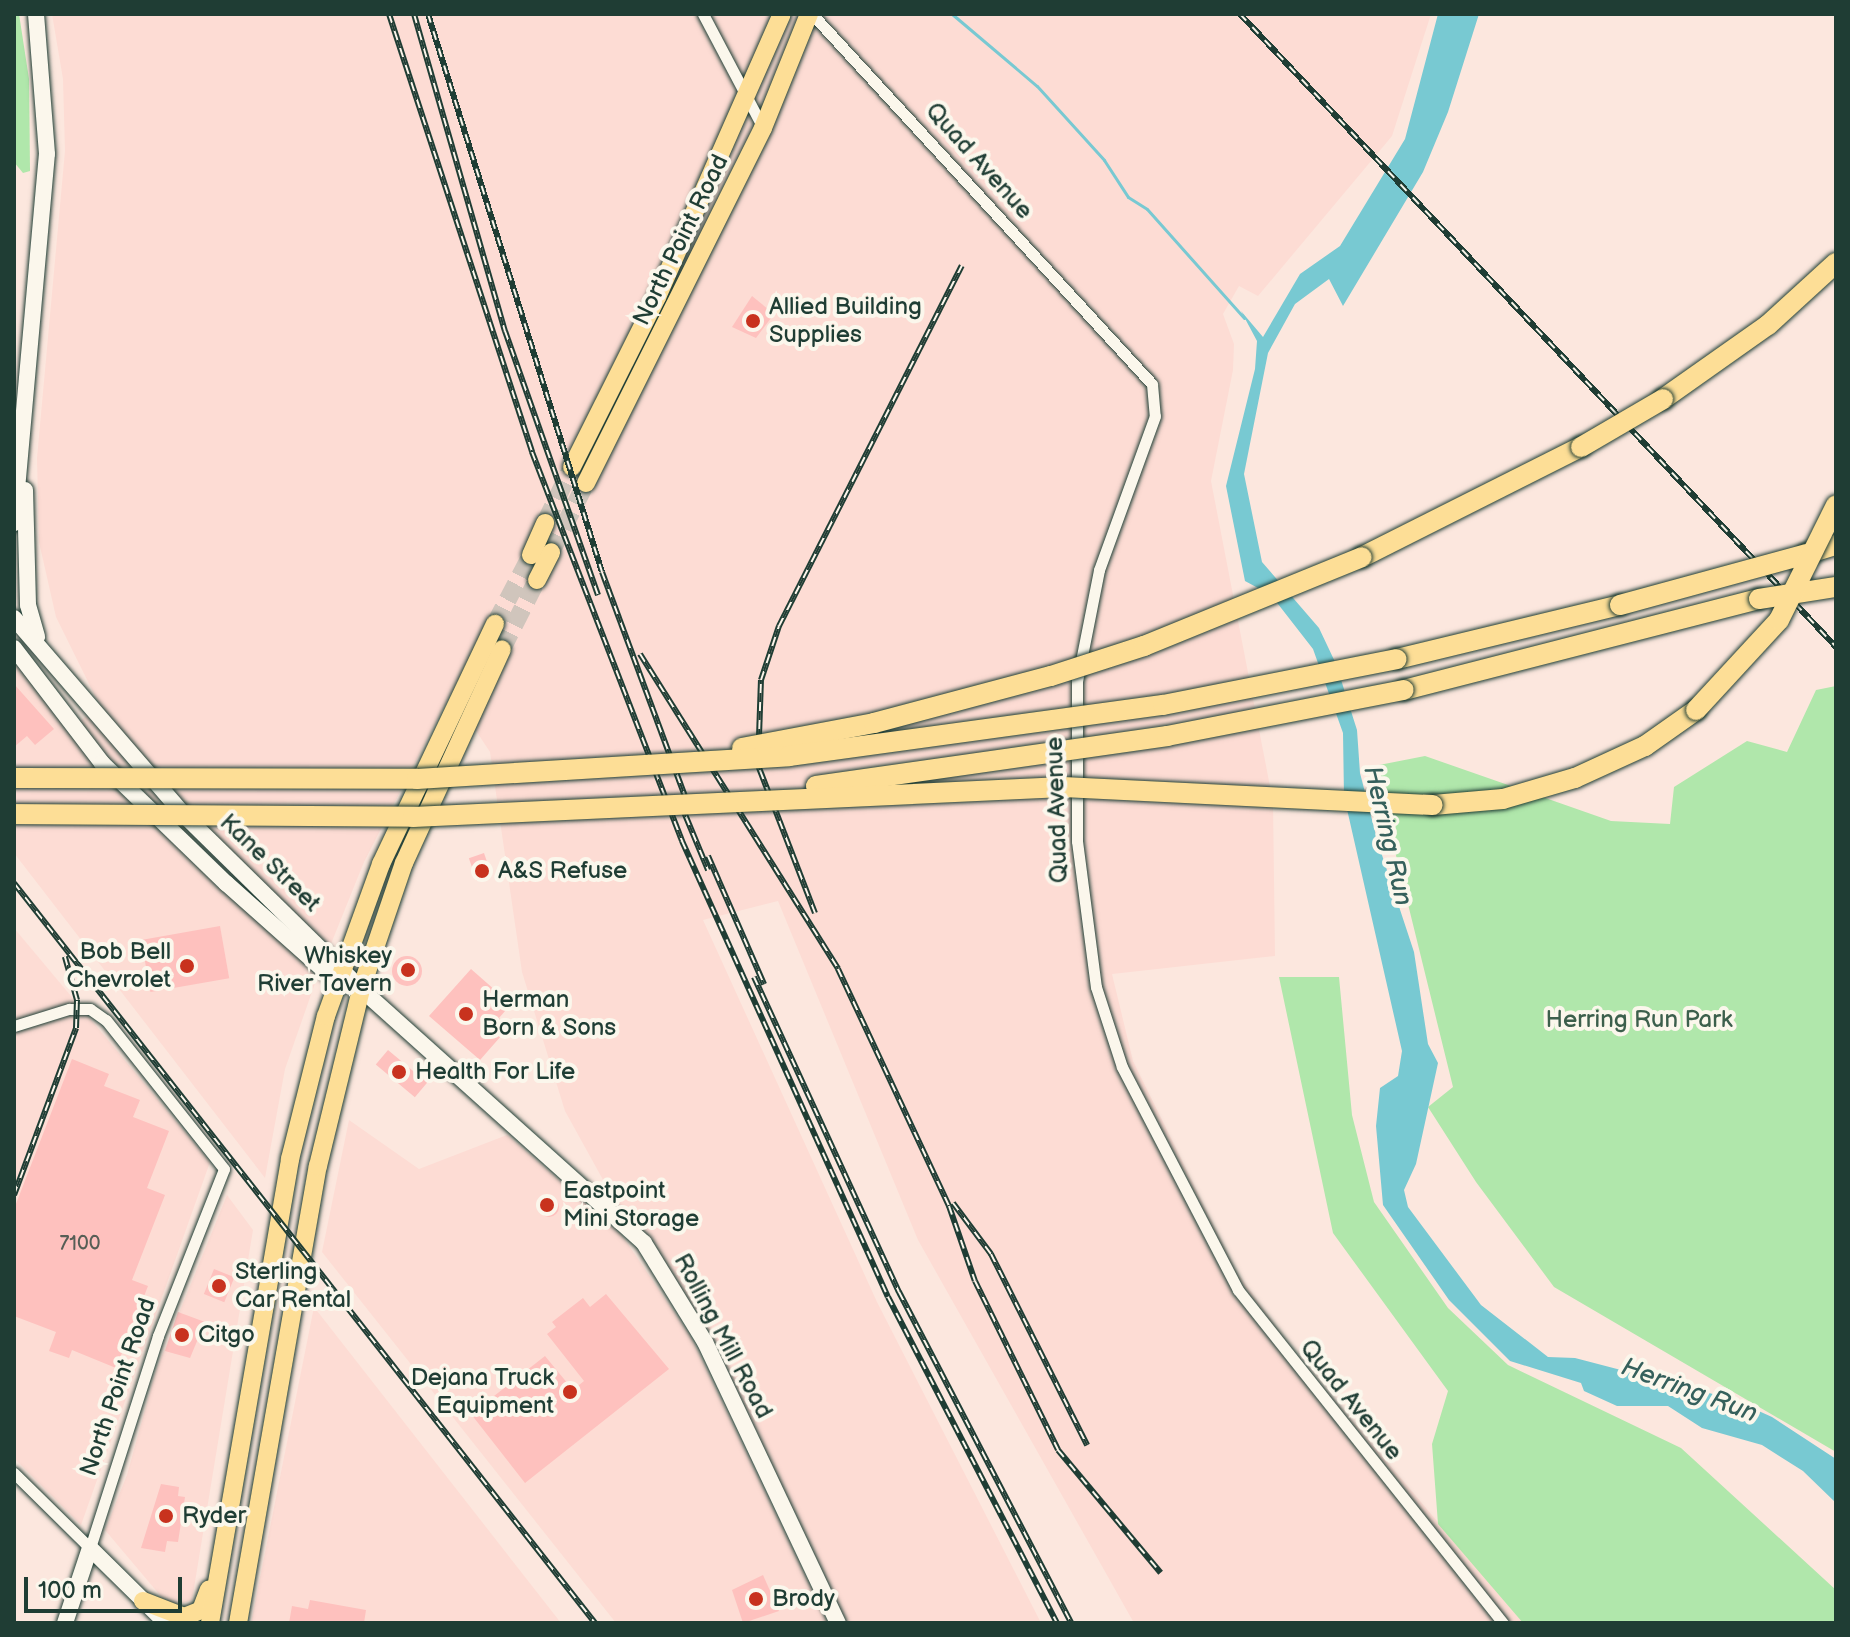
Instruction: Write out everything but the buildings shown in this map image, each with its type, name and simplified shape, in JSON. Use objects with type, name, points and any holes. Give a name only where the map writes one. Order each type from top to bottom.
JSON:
[{"type":"highway","points":[[588,771],[787,741],[1022,684],[1144,646],[1362,557],[1581,447],[1663,399],[1768,325],[1836,263]]},
{"type":"highway","points":[[14,814],[268,818],[509,812],[1031,787],[1433,805],[1503,799],[1575,778],[1645,746],[1696,710],[1779,620],[1836,505]]},
{"type":"highway","points":[[14,778],[265,783],[588,771],[789,756],[1000,730],[1397,659],[1620,605],[1836,545]]},
{"type":"highway","points":[[509,812],[898,776],[1167,736],[1404,690],[1834,581]]},
{"type":"main road","points":[[14,523],[47,154],[48,106],[36,14]]},
{"type":"main road","name":"North Point Road","points":[[572,467],[685,237],[782,14]]},
{"type":"main road","name":"North Point Road","points":[[586,483],[763,128],[811,14]]},
{"type":"main road","points":[[685,237],[704,247]]},
{"type":"main road","points":[[643,325],[661,333]]},
{"type":"main road","points":[[20,452],[30,621],[44,654]]},
{"type":"main road","points":[[531,555],[545,523]]},
{"type":"main road","points":[[537,580],[551,552]]},
{"type":"main road","points":[[14,599],[28,568]]},
{"type":"main road","name":"Kane Street","points":[[14,618],[154,784],[340,974]]},
{"type":"main road","points":[[210,1623],[290,1159],[340,974],[401,822],[495,624]]},
{"type":"main road","name":"Kane Street","points":[[14,648],[102,763],[340,974],[361,989]]},
{"type":"main road","points":[[238,1623],[318,1166],[361,989],[419,830],[502,649]]},
{"type":"main road","points":[[401,822],[419,830]]},
{"type":"main road","name":"Rolling Mill Road","points":[[361,989],[644,1243],[705,1342],[838,1623]]},
{"type":"main road","points":[[143,1601],[175,1618],[201,1610],[223,1544]]},
{"type":"main road","points":[[90,1548],[166,1623]]},
{"type":"main road","name":"North Point Road","points":[[65,1623],[90,1548]]},
{"type":"main road","points":[[143,1601],[150,1623]]},
{"type":"street","points":[[703,14],[763,128]]},
{"type":"street","name":"Quad Avenue","points":[[811,14],[1152,384],[1155,416],[1099,570],[1077,681],[1077,841],[1096,987],[1122,1067],[1238,1290],[1503,1623]]},
{"type":"street","name":"North Point Road","points":[[14,1026],[78,1008],[106,1020],[224,1169],[158,1336],[90,1548]]},
{"type":"street","points":[[14,1473],[90,1548]]},
{"type":"shaded area","points":[[52,14],[1431,14],[1392,136],[1258,296],[1239,286],[1223,314],[1234,344],[1233,370],[1211,481],[1273,802],[1275,956],[1112,974],[1133,1061],[1237,1272],[1297,1355],[1523,1623],[1134,1623],[918,1240],[778,901],[703,920],[877,1302],[1041,1623],[844,1623],[699,1318],[667,1266],[623,1216],[565,1111],[522,972],[490,752],[451,693],[364,862],[314,986],[285,1069],[265,1178],[14,853],[14,657],[69,729],[100,706],[56,617],[39,542],[37,458],[65,151],[63,79]]},
{"type":"shaded area","points":[[14,928],[210,1162],[81,1525],[14,1458]]},
{"type":"shaded area","points":[[349,1120],[419,1169],[507,1135],[621,1234],[691,1337],[828,1623],[616,1623],[322,1252]]},
{"type":"shaded area","points":[[227,1195],[253,1230],[192,1600],[170,1607],[105,1530],[127,1475],[156,1370]]},
{"type":"shaded area","points":[[314,1307],[561,1623],[251,1623]]},
{"type":"green space","points":[[14,14],[19,14],[29,79],[30,171],[23,173],[14,162]]},
{"type":"green space","name":"Herring Run Park","points":[[1836,686],[1836,1452],[1554,1287],[1476,1182],[1428,1107],[1453,1087],[1374,766],[1425,756],[1611,821],[1670,824],[1674,787],[1747,741],[1787,752],[1816,690]]},
{"type":"green space","points":[[1279,977],[1339,977],[1352,1115],[1374,1202],[1448,1308],[1508,1365],[1681,1448],[1836,1590],[1836,1623],[1523,1623],[1438,1524],[1432,1444],[1448,1391],[1333,1233]]},
{"type":"water","name":"Herring Run","points":[[1438,14],[1479,14],[1448,112],[1423,172],[1343,306],[1329,279],[1295,304],[1268,353],[1244,474],[1262,562],[1319,628],[1336,664],[1357,730],[1360,773],[1378,843],[1414,952],[1428,1044],[1438,1063],[1416,1164],[1404,1190],[1408,1207],[1481,1305],[1548,1357],[1575,1358],[1732,1399],[1772,1417],[1836,1459],[1836,1503],[1803,1471],[1762,1445],[1702,1428],[1668,1406],[1617,1406],[1584,1391],[1581,1383],[1510,1361],[1449,1300],[1383,1205],[1376,1126],[1380,1088],[1398,1076],[1402,1051],[1344,796],[1343,733],[1313,649],[1271,595],[1245,581],[1226,486],[1255,369],[1257,341],[1241,311],[1263,337],[1300,274],[1340,246],[1405,139]]},
{"type":"waterway","points":[[952,14],[1037,86],[1104,160],[1128,197],[1147,209],[1244,318]]},
{"type":"tunnel","points":[[545,523],[572,467]]},
{"type":"tunnel","points":[[551,552],[586,483]]},
{"type":"tunnel","points":[[495,624],[531,555]]},
{"type":"tunnel","points":[[502,649],[537,580]]},
{"type":"railway","points":[[389,14],[532,452],[682,841],[888,1297],[1057,1623]]},
{"type":"railway","points":[[414,14],[505,331],[598,595]]},
{"type":"railway","points":[[428,14],[602,572],[689,807]]},
{"type":"railway","points":[[1240,14],[1836,647]]},
{"type":"railway","points":[[815,913],[758,765],[761,680],[779,626],[962,266]]},
{"type":"railway","points":[[640,654],[838,969],[949,1206],[975,1281],[1058,1450],[1161,1573]]},
{"type":"railway","points":[[679,800],[708,870]]},
{"type":"railway","points":[[708,856],[764,984]]},
{"type":"railway","points":[[14,883],[595,1623]]},
{"type":"railway","points":[[14,1195],[76,1028],[77,1000],[65,957]]},
{"type":"railway","points":[[754,977],[899,1292],[1071,1623]]},
{"type":"railway","points":[[953,1203],[991,1254],[1087,1445]]},
{"type":"place","name":"Allied Building Supplies","points":[[753,321]]},
{"type":"place","name":"A&S Refuse","points":[[482,871]]},
{"type":"place","name":"Bob Bell Chevrolet","points":[[187,966]]},
{"type":"place","name":"Whiskey River Tavern","points":[[408,970]]},
{"type":"place","name":"Herman Born & Sons","points":[[466,1014]]},
{"type":"place","name":"Health For Life","points":[[399,1072]]},
{"type":"place","name":"Eastpoint Mini Storage","points":[[547,1205]]},
{"type":"place","name":"Sterling Car Rental","points":[[219,1286]]},
{"type":"place","name":"Citgo","points":[[182,1335]]},
{"type":"place","name":"Dejana Truck Equipment","points":[[570,1392]]},
{"type":"place","name":"Ryder","points":[[166,1516]]},
{"type":"place","name":"Brody","points":[[756,1599]]}]
